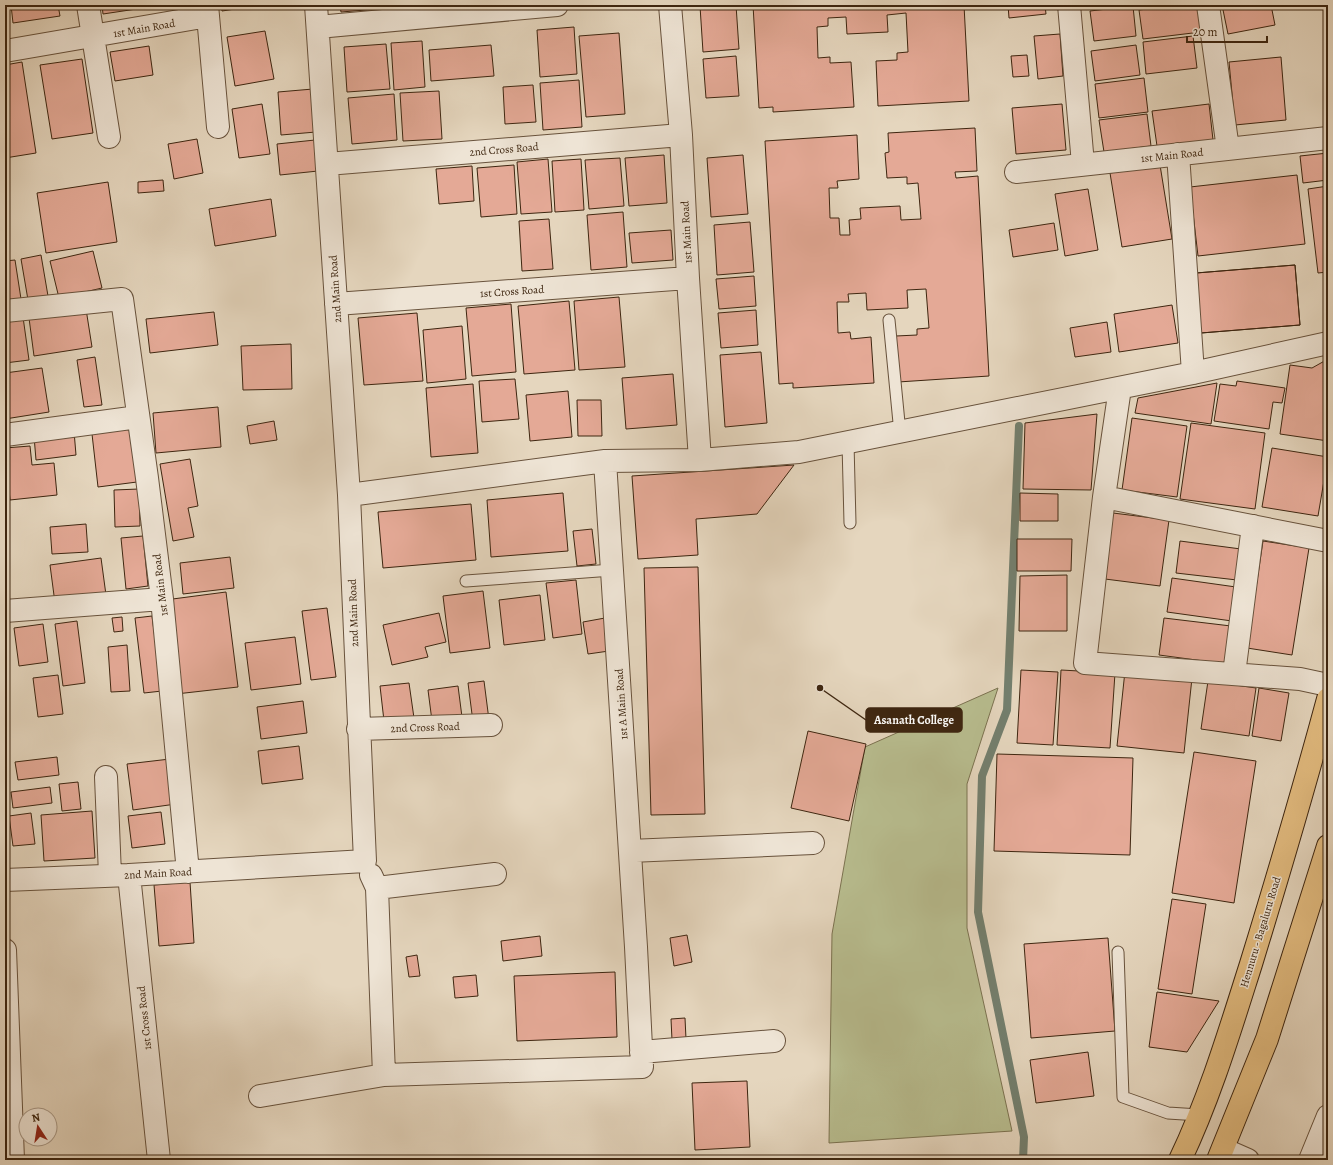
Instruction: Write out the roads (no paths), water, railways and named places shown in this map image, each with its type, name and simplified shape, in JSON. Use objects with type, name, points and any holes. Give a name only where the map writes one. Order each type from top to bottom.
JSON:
[{"type":"main road","name":"Hennuru - Bagaluru Road","points":[[1180,1160],[1191,1137],[1229,1034],[1261,932],[1328,699]]},
{"type":"main road","points":[[1221,1155],[1267,1039],[1328,846]]},
{"type":"street","points":[[88,5],[109,137]]},
{"type":"street","name":"2nd Main Road","points":[[5,880],[188,872],[365,861],[348,495],[316,5]]},
{"type":"street","points":[[318,27],[557,5]]},
{"type":"street","name":"1st Main Road","points":[[670,5],[681,135],[688,278],[700,460]]},
{"type":"street","points":[[1069,5],[1083,164]]},
{"type":"street","points":[[1208,5],[1228,149]]},
{"type":"street","points":[[207,11],[218,127]]},
{"type":"street","name":"1st Main Road","points":[[5,51],[92,37],[207,11]]},
{"type":"street","name":"2nd Cross Road","points":[[327,164],[681,135]]},
{"type":"street","name":"1st Main Road","points":[[1016,172],[1328,138]]},
{"type":"street","points":[[1178,154],[1193,373]]},
{"type":"street","name":"1st Cross Road","points":[[336,304],[688,278]]},
{"type":"street","name":"1st Main Road","points":[[5,311],[122,299],[162,599],[188,872]]},
{"type":"street","points":[[348,495],[605,460],[700,460],[799,452],[900,433],[1193,373],[1328,343]]},
{"type":"street","points":[[1120,388],[1104,497],[1085,663],[1300,679],[1328,685]]},
{"type":"street","points":[[5,435],[138,416]]},
{"type":"street","name":"1st A Main Road","points":[[384,1075],[642,1067],[636,947],[605,460]]},
{"type":"street","points":[[1104,497],[1328,541]]},
{"type":"street","points":[[1234,674],[1253,526]]},
{"type":"street","points":[[5,611],[162,599]]},
{"type":"street","name":"2nd Cross Road","points":[[358,729],[491,725]]},
{"type":"street","name":"1st Cross Road","points":[[106,777],[159,1160]]},
{"type":"street","points":[[630,851],[813,843]]},
{"type":"street","points":[[260,1096],[384,1075],[378,888],[365,861]]},
{"type":"street","points":[[378,888],[495,874]]},
{"type":"street","points":[[5,950],[13,1160]]},
{"type":"street","points":[[641,1052],[774,1041]]},
{"type":"street","points":[[1310,1160],[1328,1116]]},
{"type":"street","points":[[1221,1155],[1248,1160]]},
{"type":"lane","points":[[889,320],[900,433]]},
{"type":"lane","points":[[848,443],[850,523]]},
{"type":"lane","points":[[466,581],[612,570]]},
{"type":"lane","points":[[1118,952],[1123,1097],[1168,1113],[1199,1115]]},
{"type":"waterway","points":[[1019,426],[1007,710],[982,776],[978,912],[1024,1137],[1023,1160]]},
{"type":"place","name":"Asanath College","points":[[820,688]]}]
